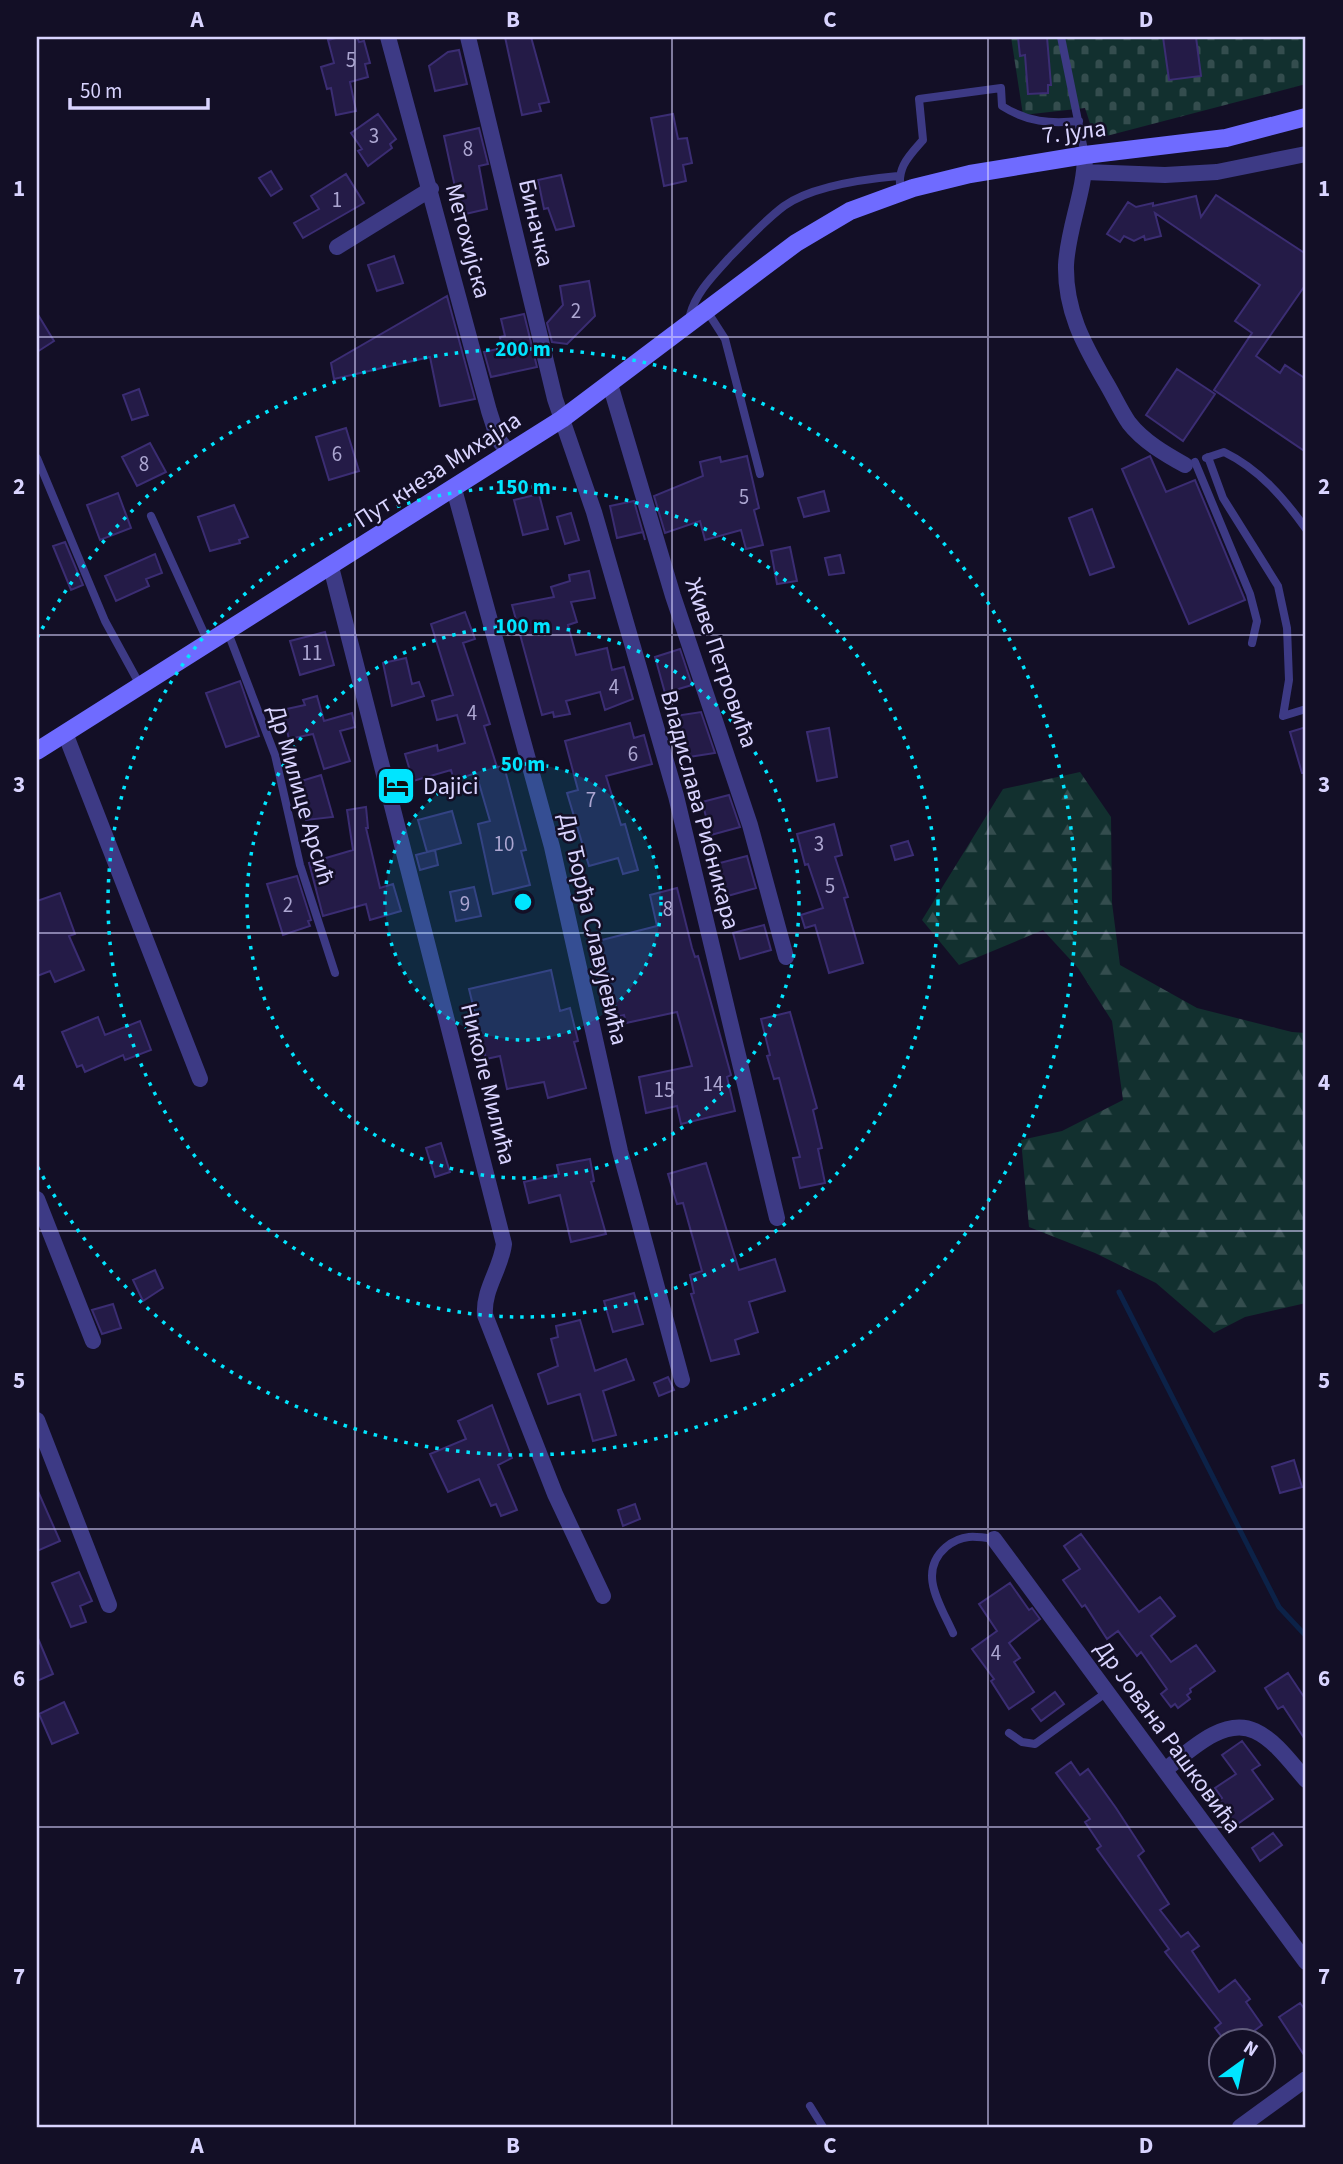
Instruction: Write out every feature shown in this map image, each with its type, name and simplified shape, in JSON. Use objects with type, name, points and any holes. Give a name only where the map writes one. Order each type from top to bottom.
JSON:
[{"type":"main road","name":"7. јула","points":[[852,210],[900,184],[1085,163],[1226,138],[1306,117]]},
{"type":"main road","name":"Пут кнеза Михајла","points":[[37,751],[208,642],[331,568],[562,419],[796,243],[852,210]]},
{"type":"street","name":"Метохијска","points":[[388,37],[489,411],[498,439],[509,453]]},
{"type":"street","name":"Биначка","points":[[468,37],[562,419]]},
{"type":"street","points":[[1190,463],[1157,449],[1130,424],[1080,338],[1072,316],[1066,267],[1070,228],[1085,163],[1165,175],[1217,172],[1306,154]]},
{"type":"street","points":[[337,247],[431,189]]},
{"type":"street","name":"Живе Петровића","points":[[610,384],[673,596],[750,825],[786,957]]},
{"type":"street","name":"Владислава Рибникара","points":[[562,419],[594,512],[676,796],[777,1218]]},
{"type":"street","name":"Др Ђорђа Славујевића","points":[[454,488],[552,847],[620,1151],[682,1380]]},
{"type":"street","name":"Николе Милића","points":[[331,568],[505,1244],[502,1260],[486,1296],[485,1315],[555,1494],[603,1596]]},
{"type":"street","points":[[65,733],[200,1079]]},
{"type":"street","points":[[37,1199],[93,1341]]},
{"type":"street","points":[[37,1420],[109,1605]]},
{"type":"street","name":"Др Јована Рашковића","points":[[994,1539],[1306,1962]]},
{"type":"street","points":[[1165,1770],[1200,1742],[1237,1728],[1255,1731],[1306,1780]]},
{"type":"street","points":[[1240,2127],[1306,2079]]},
{"type":"lane","points":[[1061,37],[1085,163]]},
{"type":"lane","points":[[760,474],[725,339],[700,316],[690,315],[693,303],[709,280],[752,234],[786,205],[826,189],[869,178],[900,184],[902,165],[923,140],[919,99],[1001,89],[1002,106],[1019,117],[1058,123],[1079,121]]},
{"type":"lane","points":[[1252,643],[1257,621],[1250,594],[1190,463],[1224,452],[1245,462],[1270,484],[1306,529]]},
{"type":"lane","points":[[1208,457],[1223,498],[1278,586],[1287,628],[1289,680],[1283,716],[1306,709]]},
{"type":"lane","points":[[37,458],[105,621],[140,685]]},
{"type":"lane","points":[[151,516],[208,642]]},
{"type":"lane","name":"Др Милице Арсић","points":[[228,630],[275,755],[300,864],[335,973]]},
{"type":"lane","points":[[953,1633],[933,1591],[930,1572],[934,1561],[955,1540],[972,1535],[994,1539]]},
{"type":"lane","points":[[1009,1733],[1022,1742],[1035,1744],[1107,1692]]},
{"type":"lane","points":[[810,2105],[824,2127]]},
{"type":"green space","points":[[1011,37],[1306,37],[1306,84],[1095,139],[1085,108],[1023,115]]},
{"type":"green space","points":[[1080,772],[1111,817],[1112,903],[1120,965],[1197,1008],[1292,1032],[1306,1033],[1306,1303],[1245,1317],[1214,1333],[1156,1283],[1095,1253],[1029,1227],[1021,1140],[1062,1131],[1123,1100],[1112,1021],[1078,968],[1043,930],[959,965],[922,920],[1003,789]]},
{"type":"building","points":[[357,37],[359,42],[364,41],[370,63],[365,64],[368,77],[350,82],[356,111],[336,115],[331,88],[327,89],[321,67],[334,63],[328,40]]},
{"type":"building","points":[[505,37],[531,37],[549,102],[539,104],[541,111],[522,115]]},
{"type":"building","points":[[1018,37],[1047,37],[1051,85],[1048,85],[1048,93],[1028,94],[1025,55],[1020,56]]},
{"type":"building","points":[[1163,37],[1196,37],[1201,76],[1169,80]]},
{"type":"building","points":[[459,50],[467,84],[435,91],[429,66],[448,52]]},
{"type":"building","points":[[378,114],[396,139],[390,144],[392,148],[368,166],[358,151],[362,149],[351,133]]},
{"type":"building","points":[[673,114],[678,139],[687,138],[692,163],[683,165],[686,181],[664,186],[651,118]]},
{"type":"building","points":[[479,128],[488,164],[479,166],[487,209],[461,215],[444,136]]},
{"type":"building","points":[[271,171],[282,189],[271,196],[259,178]]},
{"type":"building","points":[[346,174],[364,203],[303,238],[294,223],[319,209],[311,196]]},
{"type":"building","points":[[561,175],[574,226],[556,230],[548,208],[544,209],[538,180]]},
{"type":"building","points":[[1216,195],[1306,254],[1306,284],[1256,356],[1280,373],[1285,365],[1306,379],[1306,452],[1214,390],[1252,333],[1235,321],[1260,285],[1155,213],[1161,236],[1145,240],[1144,236],[1134,241],[1124,236],[1120,242],[1107,234],[1128,202],[1136,207],[1153,203],[1153,206],[1196,196],[1201,217]]},
{"type":"building","points":[[394,256],[403,283],[377,291],[368,265]]},
{"type":"building","points":[[589,281],[595,316],[567,344],[552,342],[547,323],[563,305],[560,286]]},
{"type":"building","points":[[447,296],[475,399],[440,406],[430,357],[334,379],[331,363]]},
{"type":"building","points":[[37,313],[54,341],[37,352]]},
{"type":"building","points":[[524,314],[537,367],[491,377],[484,352],[502,348],[500,337],[505,336],[501,319]]},
{"type":"building","points":[[1177,369],[1215,394],[1183,441],[1146,415]]},
{"type":"building","points":[[139,389],[148,415],[132,420],[123,395]]},
{"type":"building","points":[[346,428],[359,471],[329,480],[316,437]]},
{"type":"building","points":[[150,443],[166,472],[137,486],[122,457]]},
{"type":"building","points":[[747,456],[759,508],[754,510],[763,545],[746,549],[741,530],[705,540],[700,521],[665,533],[654,496],[703,476],[700,462],[720,457],[721,462]]},
{"type":"building","points":[[1150,456],[1166,492],[1195,480],[1245,600],[1189,624],[1122,469]]},
{"type":"building","points":[[824,491],[829,511],[804,517],[798,498]]},
{"type":"building","points":[[118,493],[131,528],[100,540],[87,505]]},
{"type":"building","points":[[539,494],[548,529],[523,535],[514,500]]},
{"type":"building","points":[[634,501],[643,532],[617,538],[610,506]]},
{"type":"building","points":[[234,505],[248,537],[239,540],[240,543],[210,551],[198,517]]},
{"type":"building","points":[[1092,509],[1114,567],[1090,575],[1069,518]]},
{"type":"building","points":[[571,513],[579,540],[565,544],[557,517]]},
{"type":"building","points":[[65,542],[83,585],[71,590],[53,546]]},
{"type":"building","points":[[790,547],[797,581],[777,584],[771,551]]},
{"type":"building","points":[[155,554],[162,573],[146,579],[149,586],[116,601],[105,576]]},
{"type":"building","points":[[840,555],[844,573],[829,575],[825,558]]},
{"type":"building","points":[[589,571],[595,598],[571,602],[577,622],[568,625],[576,655],[607,648],[612,670],[624,667],[633,699],[605,710],[600,692],[566,701],[570,714],[554,717],[553,712],[542,715],[512,605],[554,597],[551,587],[570,581],[569,575]]},
{"type":"building","points":[[465,612],[475,639],[463,643],[490,724],[484,726],[497,767],[504,766],[526,850],[521,851],[530,885],[493,894],[478,824],[490,821],[476,773],[454,780],[451,770],[413,781],[405,754],[437,745],[438,751],[465,743],[457,715],[437,720],[432,701],[453,695],[431,624]]},
{"type":"building","points":[[325,632],[334,665],[300,675],[290,641]]},
{"type":"building","points":[[680,649],[692,685],[665,693],[655,657]]},
{"type":"building","points":[[406,658],[412,684],[419,682],[424,696],[392,706],[383,663]]},
{"type":"building","points":[[240,681],[259,736],[226,747],[206,693]]},
{"type":"building","points":[[317,696],[324,721],[352,713],[355,727],[340,731],[350,761],[324,769],[313,734],[289,739],[282,710],[305,705],[303,700]]},
{"type":"building","points":[[701,712],[715,753],[682,758],[675,716]]},
{"type":"building","points":[[630,723],[634,738],[644,735],[652,764],[606,776],[621,825],[625,824],[638,870],[623,874],[618,858],[589,866],[567,793],[578,790],[565,741]]},
{"type":"building","points":[[1306,727],[1306,773],[1302,773],[1290,732]]},
{"type":"building","points":[[829,728],[837,777],[817,781],[807,732]]},
{"type":"building","points":[[321,775],[333,817],[306,820],[298,782]]},
{"type":"building","points":[[729,795],[740,827],[711,835],[702,802]]},
{"type":"building","points":[[366,807],[366,828],[380,888],[393,884],[401,911],[370,920],[366,904],[323,916],[309,863],[353,850],[347,810]]},
{"type":"building","points":[[452,811],[461,843],[427,852],[418,820]]},
{"type":"building","points":[[834,824],[842,855],[835,857],[848,897],[844,898],[863,963],[829,973],[815,925],[805,928],[801,915],[823,908],[808,864],[805,865],[797,834]]},
{"type":"building","points":[[908,841],[913,855],[895,860],[891,846]]},
{"type":"building","points":[[435,850],[438,865],[420,870],[416,855]]},
{"type":"building","points":[[747,856],[756,888],[724,897],[716,864]]},
{"type":"building","points":[[297,876],[311,920],[308,921],[310,926],[283,935],[267,884]]},
{"type":"building","points":[[474,887],[481,916],[456,921],[450,892]]},
{"type":"building","points":[[677,888],[692,948],[695,957],[698,956],[731,1075],[727,1077],[735,1111],[681,1124],[677,1106],[646,1113],[639,1077],[692,1066],[677,1012],[626,1023],[624,1015],[607,1019],[601,991],[607,990],[594,942],[657,926],[650,895]]},
{"type":"building","points":[[60,893],[75,934],[69,936],[84,970],[55,982],[50,971],[37,976],[37,901]]},
{"type":"building","points":[[764,925],[771,950],[740,959],[733,933]]},
{"type":"building","points":[[551,970],[560,1011],[570,1008],[578,1041],[574,1042],[586,1088],[548,1098],[544,1082],[507,1089],[500,1056],[486,1059],[469,989]]},
{"type":"building","points":[[790,1012],[817,1108],[813,1110],[822,1148],[818,1149],[825,1183],[800,1188],[793,1158],[800,1157],[779,1078],[774,1079],[767,1056],[770,1055],[761,1019]]},
{"type":"building","points":[[98,1017],[105,1035],[140,1021],[151,1050],[125,1060],[123,1055],[85,1072],[82,1065],[77,1067],[62,1032]]},
{"type":"building","points":[[441,1143],[450,1172],[435,1177],[426,1148]]},
{"type":"building","points":[[590,1159],[594,1181],[591,1182],[606,1234],[571,1242],[560,1195],[529,1203],[524,1182],[559,1174],[557,1165]]},
{"type":"building","points":[[706,1163],[739,1270],[775,1259],[785,1291],[749,1302],[758,1332],[735,1340],[739,1354],[711,1361],[691,1294],[694,1293],[690,1275],[702,1271],[683,1203],[677,1204],[668,1174]]},
{"type":"building","points":[[155,1270],[163,1288],[143,1301],[133,1280]]},
{"type":"building","points":[[634,1293],[643,1324],[613,1332],[604,1301]]},
{"type":"building","points":[[113,1304],[121,1328],[102,1334],[92,1310]]},
{"type":"building","points":[[580,1320],[595,1371],[626,1359],[634,1380],[603,1391],[616,1435],[593,1441],[580,1394],[548,1404],[538,1374],[558,1366],[551,1339],[558,1337],[556,1326]]},
{"type":"building","points":[[668,1377],[674,1390],[659,1396],[654,1383]]},
{"type":"building","points":[[492,1405],[512,1458],[498,1465],[517,1510],[501,1516],[496,1504],[491,1506],[479,1479],[448,1492],[430,1454],[466,1439],[458,1421]]},
{"type":"building","points":[[1294,1460],[1302,1487],[1280,1493],[1272,1467]]},
{"type":"building","points":[[37,1489],[60,1541],[37,1551]]},
{"type":"building","points":[[635,1504],[640,1519],[623,1526],[618,1510]]},
{"type":"building","points":[[1081,1534],[1139,1612],[1160,1597],[1175,1616],[1151,1636],[1171,1662],[1196,1645],[1215,1671],[1190,1689],[1191,1692],[1187,1695],[1190,1699],[1178,1708],[1175,1704],[1171,1707],[1161,1694],[1167,1689],[1141,1652],[1137,1656],[1118,1631],[1107,1639],[1085,1605],[1082,1607],[1063,1580],[1080,1569],[1064,1546]]},
{"type":"building","points":[[79,1572],[92,1601],[80,1606],[86,1622],[71,1627],[52,1583]]},
{"type":"building","points":[[1010,1583],[1029,1610],[1032,1608],[1040,1619],[1009,1643],[1020,1658],[1014,1662],[1034,1692],[1009,1709],[991,1681],[994,1679],[972,1649],[997,1631],[979,1604]]},
{"type":"building","points":[[37,1636],[53,1674],[37,1681]]},
{"type":"building","points":[[1288,1673],[1306,1700],[1306,1741],[1283,1706],[1278,1709],[1265,1688]]},
{"type":"building","points":[[1055,1692],[1064,1704],[1041,1721],[1032,1709]]},
{"type":"building","points":[[64,1702],[78,1733],[52,1744],[39,1714]]},
{"type":"building","points":[[1242,1741],[1260,1765],[1252,1770],[1273,1799],[1236,1825],[1219,1800],[1222,1798],[1215,1788],[1236,1774],[1222,1755]]},
{"type":"building","points":[[1071,1762],[1080,1775],[1088,1769],[1144,1851],[1138,1856],[1169,1904],[1160,1910],[1181,1937],[1188,1932],[1199,1946],[1192,1951],[1219,1992],[1235,1980],[1250,1999],[1246,2002],[1262,2025],[1258,2028],[1215,2028],[1221,2023],[1165,1952],[1169,1949],[1097,1849],[1101,1846],[1085,1822],[1090,1819],[1056,1773]]},
{"type":"building","points":[[1273,1833],[1282,1845],[1260,1861],[1252,1848]]},
{"type":"building","points":[[1300,2003],[1306,2011],[1306,2058],[1279,2017]]},
{"type":"waterway","points":[[1119,1292],[1279,1607],[1306,1636]]},
{"type":"place","name":"Dajici","points":[[396,786]]}]
